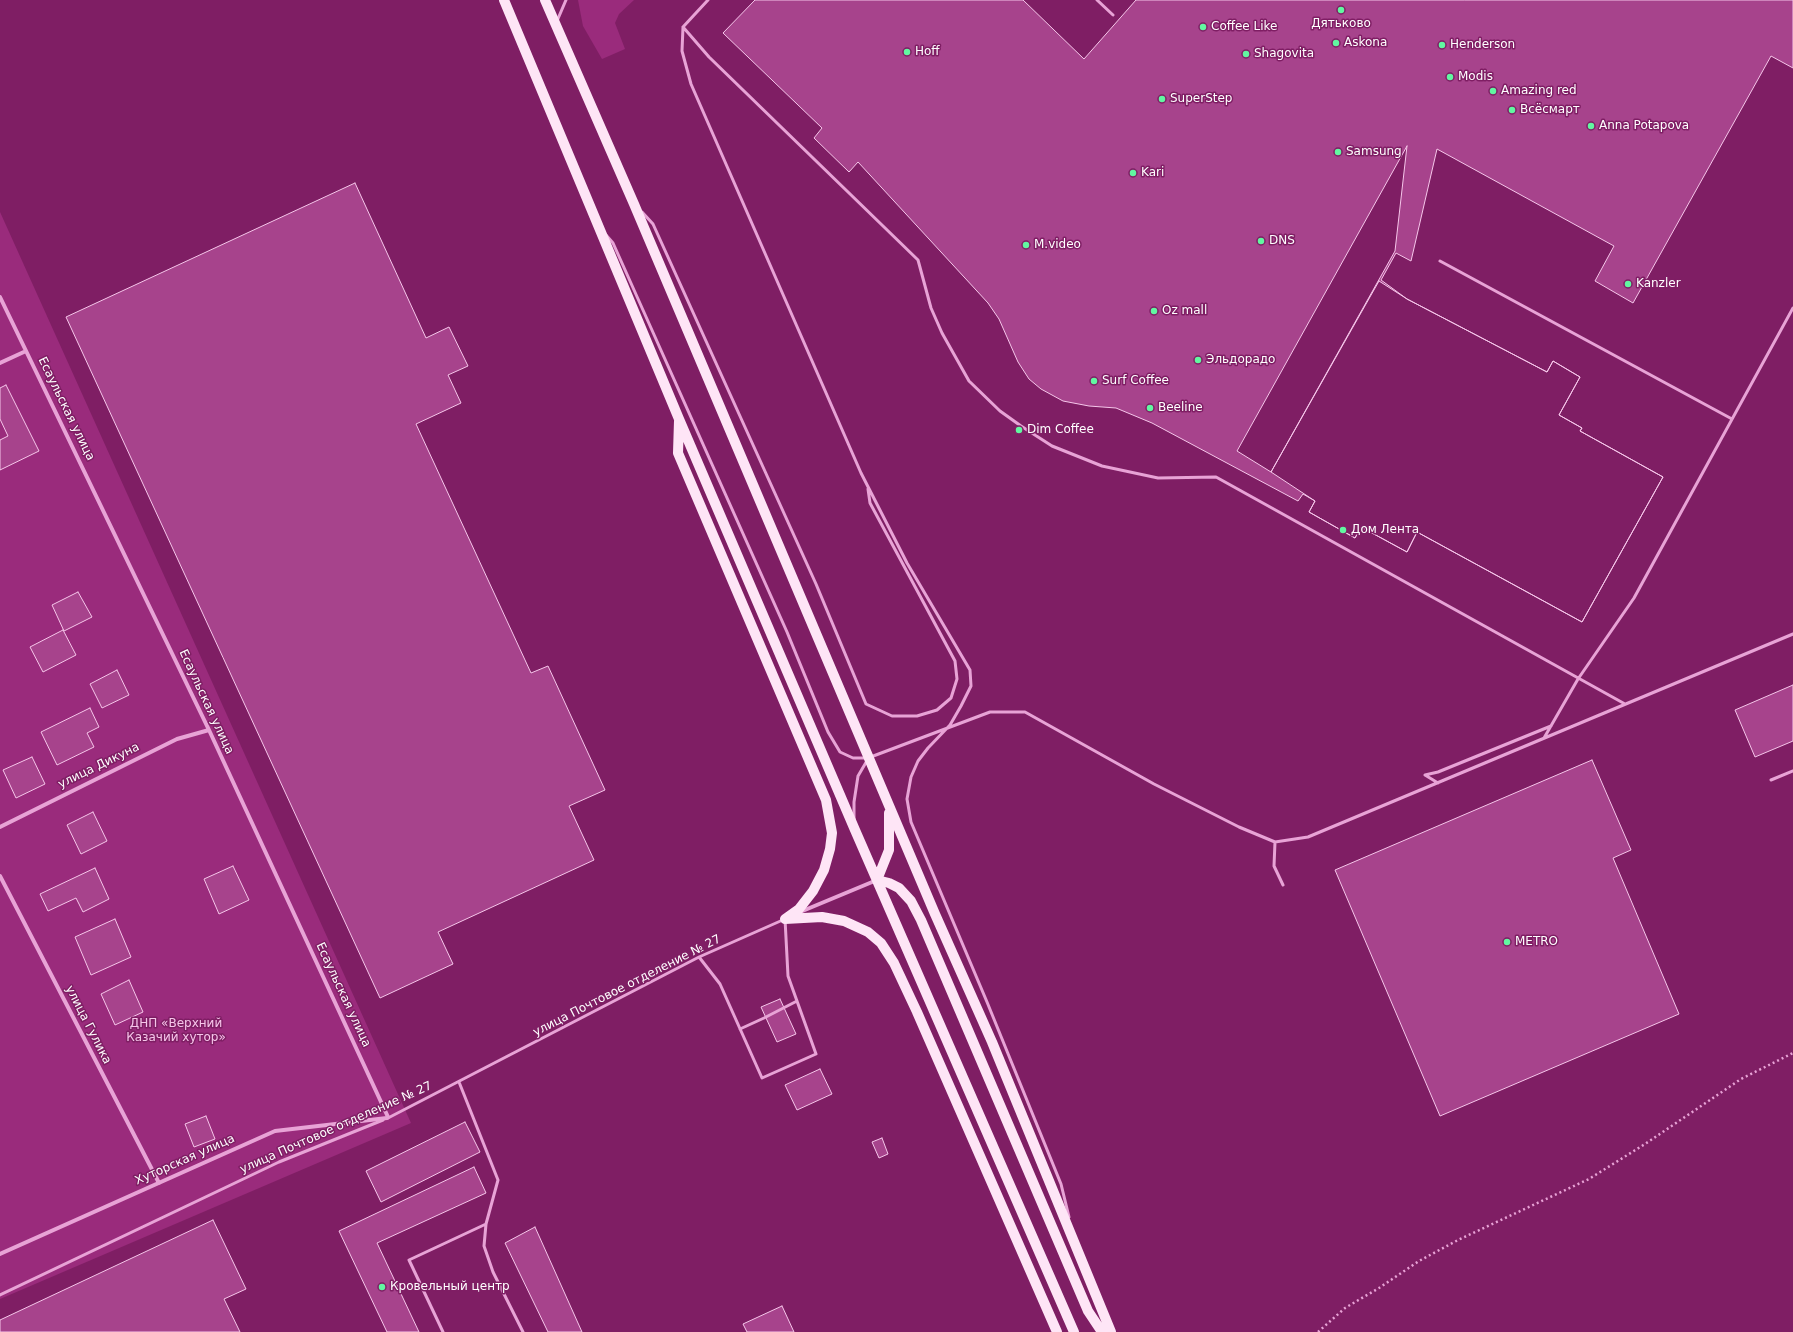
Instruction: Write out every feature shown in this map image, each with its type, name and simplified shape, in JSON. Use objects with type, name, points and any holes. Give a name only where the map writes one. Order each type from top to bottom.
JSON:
[{"type":"main road","points":[[504,0],[854,830],[1074,1332]]},
{"type":"main road","points":[[545,0],[596,120],[634,204],[868,758],[992,1042],[1111,1332]]},
{"type":"main road","points":[[679,418],[678,453],[826,800],[832,832],[830,850],[824,870],[813,891],[799,909],[785,919]]},
{"type":"main road","points":[[877,880],[889,850],[888,804]]},
{"type":"main road","points":[[877,880],[889,883],[899,888],[910,901],[921,920],[1088,1311],[1102,1332]]},
{"type":"main road","points":[[785,919],[822,917],[844,921],[868,932],[881,943],[894,963],[917,1012],[1057,1332]]},
{"type":"street","name":"Есаульская улица","points":[[0,297],[209,730],[388,1118]]},
{"type":"street","points":[[0,363],[26,351]]},
{"type":"street","name":"улица Дикуна","points":[[0,826],[177,739],[209,730]]},
{"type":"street","name":"улица Гулика","points":[[0,876],[159,1183]]},
{"type":"street","points":[[785,919],[877,880]]},
{"type":"street","name":"Хуторская улица","points":[[0,1254],[275,1131],[388,1118]]},
{"type":"lane","points":[[556,25],[566,0]]},
{"type":"lane","points":[[708,0],[683,27],[682,52],[690,84],[868,487],[907,563],[970,670],[971,686],[950,726],[928,748],[918,761],[911,777],[907,799],[910,822],[987,1002],[1061,1184],[1075,1243]]},
{"type":"lane","points":[[1098,0],[1113,15]]},
{"type":"lane","points":[[683,27],[709,57],[918,260],[931,308],[942,333],[969,381],[1000,411],[1052,446],[1102,466],[1158,478],[1216,477],[1625,704]]},
{"type":"lane","points":[[634,204],[653,224],[816,584],[866,704],[892,716],[917,716],[937,710],[952,698],[957,679],[955,661],[870,503],[868,487]]},
{"type":"lane","points":[[599,226],[613,243],[787,632],[828,732],[840,752],[853,758],[868,758],[990,712],[1025,712],[1154,784],[1240,828],[1275,842],[1308,837],[1793,634]]},
{"type":"lane","points":[[1440,261],[1732,419]]},
{"type":"lane","points":[[1544,738],[1578,679],[1634,598],[1793,308]]},
{"type":"lane","points":[[1438,783],[1425,775],[1438,772],[1551,726]]},
{"type":"lane","points":[[854,830],[854,802],[858,776],[868,758]]},
{"type":"lane","points":[[1771,780],[1793,771]]},
{"type":"lane","points":[[1275,842],[1274,866],[1283,885]]},
{"type":"lane","points":[[699,957],[720,984],[762,1078],[816,1054],[788,976],[785,919]]},
{"type":"lane","name":"улица Почтовое отделение № 27","points":[[0,1295],[279,1162],[388,1118],[699,957],[785,919]]},
{"type":"lane","points":[[740,1029],[796,1001]]},
{"type":"lane","points":[[459,1082],[498,1180],[486,1224],[484,1246],[493,1272],[523,1332]]},
{"type":"lane","points":[[443,1332],[409,1260],[486,1224]]},
{"type":"path","points":[[1318,1332],[1345,1308],[1379,1288],[1419,1261],[1472,1233],[1589,1179],[1645,1144],[1741,1079],[1793,1053]]},
{"type":"green space","points":[[578,0],[634,0],[619,14],[615,23],[625,49],[602,59],[583,26]]},
{"type":"green space","name":"ДНП «Верхний Казачий хутор»","points":[[0,212],[411,1123],[0,1299]]},
{"type":"building","name":"Oz mall","points":[[755,0],[1023,0],[1084,59],[1136,0],[1793,0],[1793,68],[1771,56],[1633,303],[1595,281],[1614,246],[1437,149],[1411,261],[1396,253],[1381,280],[1407,299],[1547,372],[1553,361],[1580,377],[1559,415],[1582,428],[1580,431],[1663,477],[1582,622],[1417,532],[1407,552],[1361,527],[1355,538],[1309,512],[1315,501],[1303,494],[1298,501],[1152,423],[1116,408],[1089,406],[1063,401],[1041,389],[1029,379],[1018,362],[999,319],[988,303],[858,162],[849,172],[814,138],[822,128],[723,33]],"holes":[[[1407,146],[1395,251],[1271,472],[1237,451]]]},
{"type":"building","points":[[355,183],[426,338],[449,327],[468,366],[448,375],[461,403],[416,424],[531,673],[548,666],[605,790],[569,806],[594,860],[438,932],[453,964],[380,998],[66,317]]},
{"type":"building","points":[[1379,281],[1407,299],[1547,372],[1553,361],[1580,377],[1559,415],[1582,428],[1580,431],[1663,477],[1582,622],[1417,532],[1407,552],[1361,527],[1355,538],[1309,512],[1315,501],[1271,472]]},
{"type":"building","points":[[6,385],[39,451],[0,470],[0,440],[8,436],[0,419],[0,388]]},
{"type":"building","points":[[78,592],[92,617],[64,631],[52,605]]},
{"type":"building","points":[[63,630],[76,655],[43,672],[30,647]]},
{"type":"building","points":[[117,670],[129,695],[102,708],[90,684]]},
{"type":"building","points":[[1793,685],[1793,741],[1755,757],[1735,710]]},
{"type":"building","points":[[90,708],[99,727],[87,733],[94,747],[57,765],[41,732]]},
{"type":"building","points":[[32,757],[45,784],[16,798],[3,770]]},
{"type":"building","name":"METRO","points":[[1592,760],[1631,850],[1613,858],[1679,1014],[1440,1116],[1335,870]]},
{"type":"building","points":[[93,812],[107,841],[81,854],[67,825]]},
{"type":"building","points":[[233,866],[249,900],[219,914],[204,879]]},
{"type":"building","points":[[95,868],[109,899],[83,912],[76,898],[48,911],[40,894]]},
{"type":"building","points":[[115,919],[131,957],[91,975],[75,937]]},
{"type":"building","points":[[129,980],[143,1012],[115,1025],[101,994]]},
{"type":"building","points":[[780,999],[796,1034],[777,1042],[761,1007]]},
{"type":"building","points":[[820,1069],[832,1094],[797,1110],[785,1085]]},
{"type":"building","points":[[206,1116],[215,1139],[194,1147],[185,1124]]},
{"type":"building","points":[[465,1122],[480,1152],[381,1202],[366,1171]]},
{"type":"building","points":[[882,1138],[888,1154],[879,1158],[872,1142]]},
{"type":"building","name":"Кровельный центр","points":[[474,1167],[486,1193],[377,1243],[419,1332],[387,1332],[339,1231]]},
{"type":"building","points":[[213,1220],[246,1289],[224,1299],[240,1332],[0,1332],[0,1320]]},
{"type":"building","name":"Кровельный центр","points":[[535,1227],[582,1332],[548,1332],[505,1243]]},
{"type":"building","points":[[782,1306],[794,1332],[747,1332],[743,1324]]},
{"type":"place","name":"Дятьково","points":[[1341,10]]},
{"type":"place","name":"Coffee Like","points":[[1203,27]]},
{"type":"place","name":"Askona","points":[[1336,43]]},
{"type":"place","name":"Henderson","points":[[1442,45]]},
{"type":"place","name":"Hoff","points":[[907,52]]},
{"type":"place","name":"Shagovita","points":[[1246,54]]},
{"type":"place","name":"Modis","points":[[1450,77]]},
{"type":"place","name":"Amazing red","points":[[1493,91]]},
{"type":"place","name":"SuperStep","points":[[1162,99]]},
{"type":"place","name":"Всёсмарт","points":[[1512,110]]},
{"type":"place","name":"Anna Potapova","points":[[1591,126]]},
{"type":"place","name":"Samsung","points":[[1338,152]]},
{"type":"place","name":"Kari","points":[[1133,173]]},
{"type":"place","name":"DNS","points":[[1261,241]]},
{"type":"place","name":"M.video","points":[[1026,245]]},
{"type":"place","name":"Kanzler","points":[[1628,284]]},
{"type":"place","name":"Oz mall","points":[[1154,311]]},
{"type":"place","name":"Эльдорадо","points":[[1198,360]]},
{"type":"place","name":"Surf Coffee","points":[[1094,381]]},
{"type":"place","name":"Beeline","points":[[1150,408]]},
{"type":"place","name":"Dim Coffee","points":[[1019,430]]},
{"type":"place","name":"Дом Лента","points":[[1343,530]]},
{"type":"place","name":"METRO","points":[[1507,942]]},
{"type":"place","name":"Кровельный центр","points":[[382,1287]]}]
